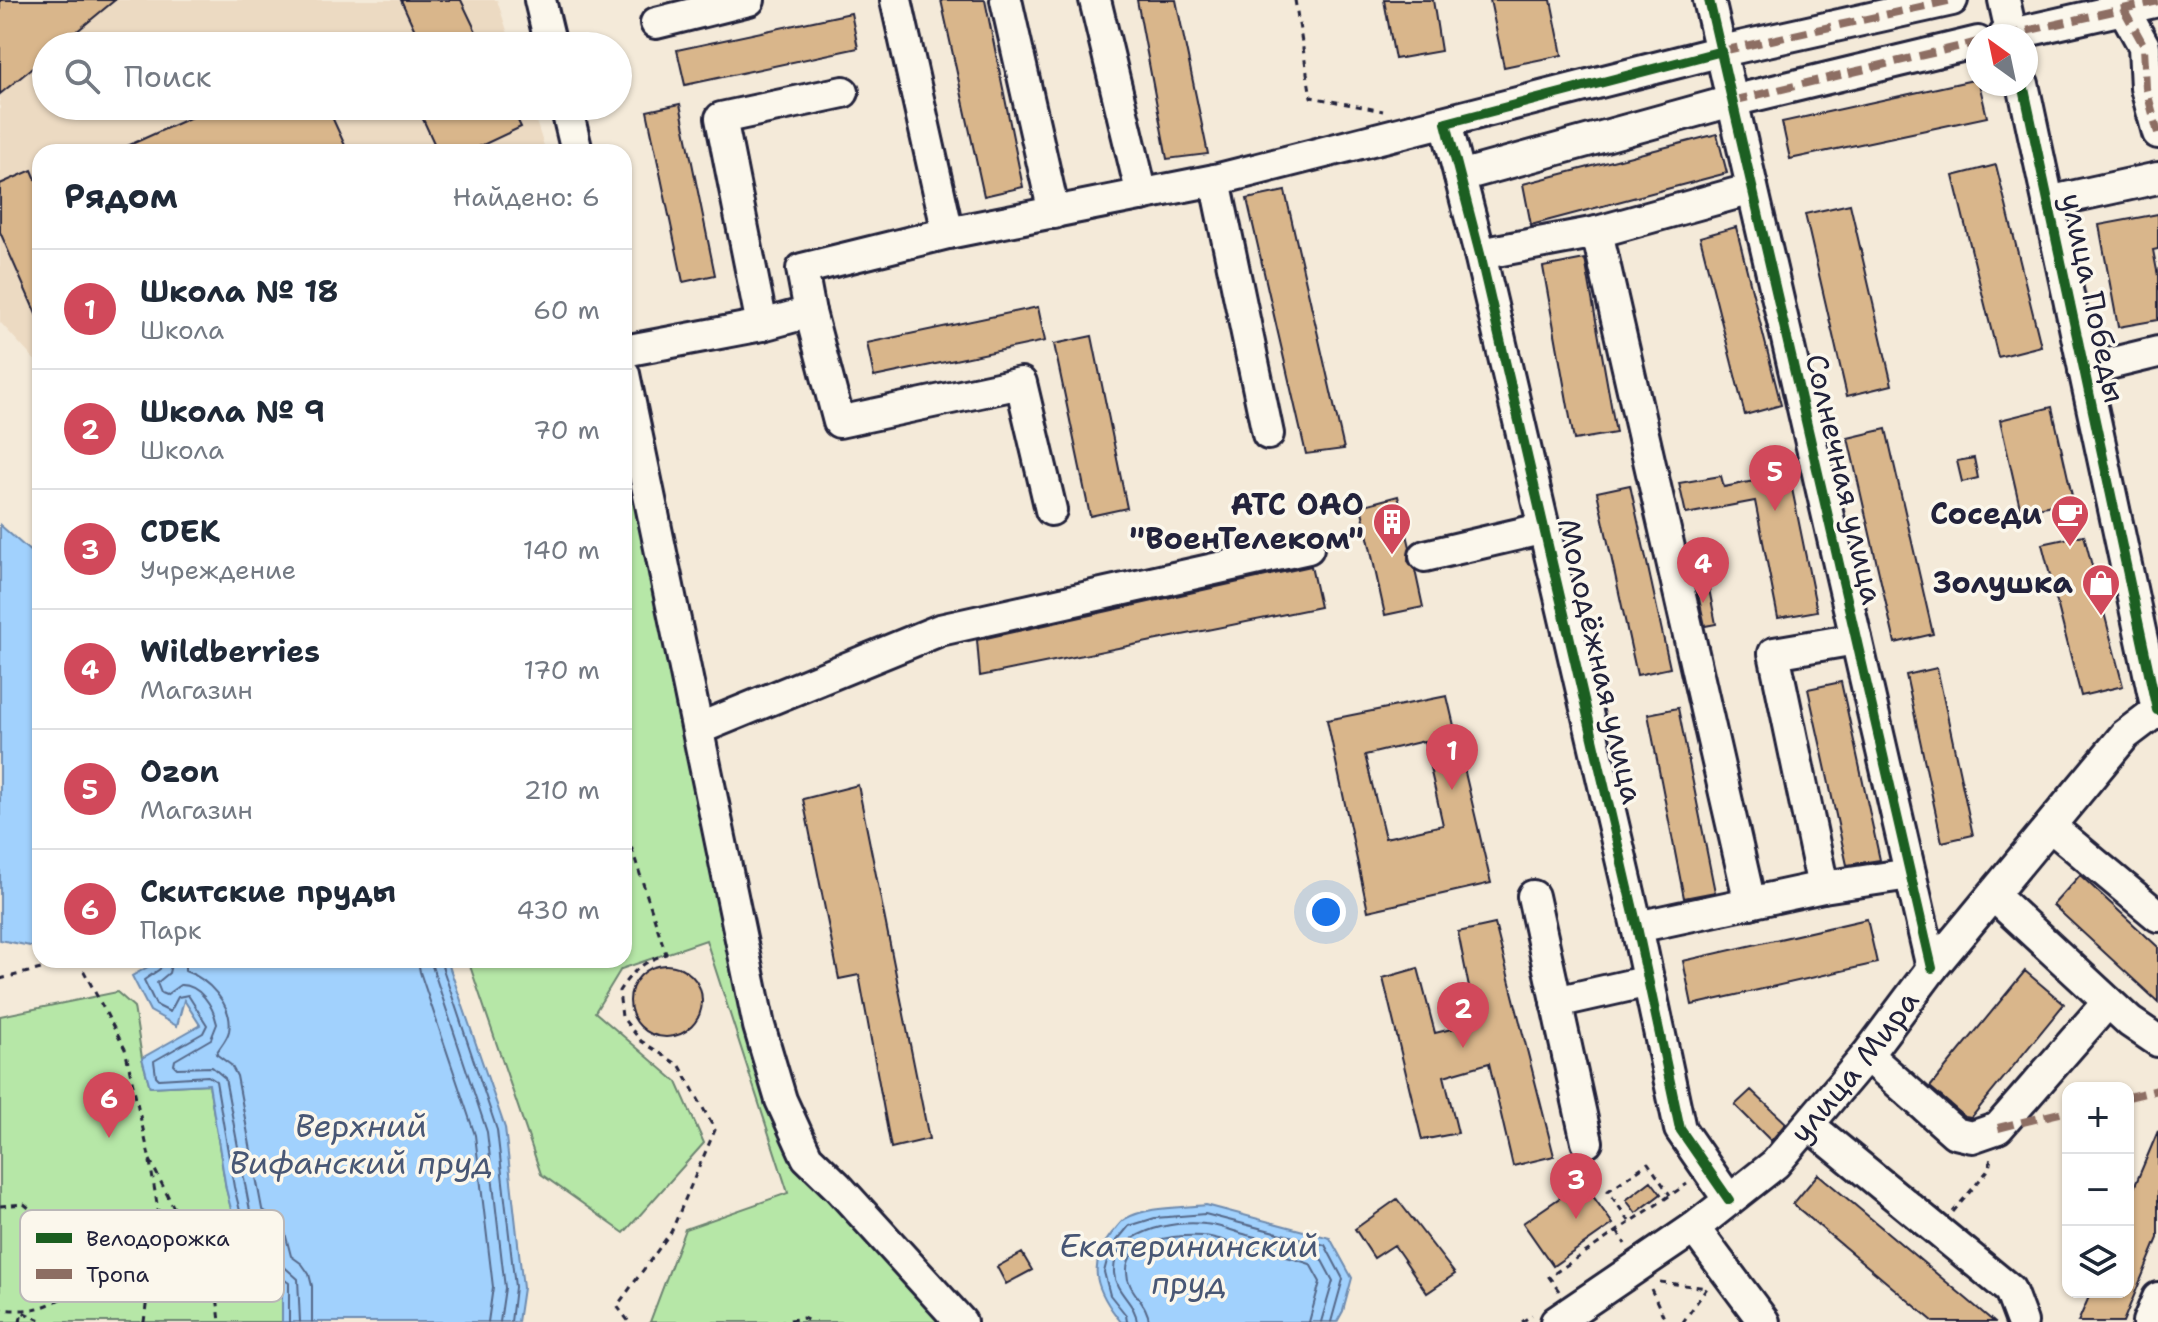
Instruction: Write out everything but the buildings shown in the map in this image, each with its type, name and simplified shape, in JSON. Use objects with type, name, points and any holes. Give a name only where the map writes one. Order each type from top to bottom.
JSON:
[{"type":"street","points":[[540,0],[548,32]]},
{"type":"street","points":[[656,23],[749,0]]},
{"type":"street","points":[[896,0],[948,233]]},
{"type":"street","points":[[1006,0],[1054,213]]},
{"type":"street","points":[[1095,0],[1142,195]]},
{"type":"street","name":"Солнечная улица","points":[[1709,0],[1932,968]]},
{"type":"street","points":[[1051,510],[1021,383],[839,422],[802,269],[948,233],[1215,180],[1722,51],[1952,0]]},
{"type":"street","points":[[2004,0],[2007,24]]},
{"type":"street","points":[[2038,28],[2158,1]]},
{"type":"street","points":[[2123,8],[2144,46],[2146,88],[2158,133]]},
{"type":"street","points":[[1460,176],[1732,101],[1966,45]]},
{"type":"street","points":[[762,325],[721,118],[843,92]]},
{"type":"street","name":"улица Победы","points":[[2026,96],[2158,710]]},
{"type":"street","points":[[569,120],[575,144]]},
{"type":"street","name":"Молодёжная улица","points":[[1446,123],[1545,528],[1680,1129],[1729,1200]]},
{"type":"street","points":[[2048,202],[2158,178]]},
{"type":"street","points":[[1215,180],[1268,434]]},
{"type":"street","points":[[1480,254],[1597,232],[1752,189]]},
{"type":"street","points":[[1597,232],[1750,903]]},
{"type":"street","points":[[632,349],[762,325],[810,312]]},
{"type":"street","points":[[2084,370],[2158,352]]},
{"type":"street","points":[[632,412],[759,1026],[781,1100],[807,1157],[845,1194],[961,1322]]},
{"type":"street","points":[[1425,556],[1545,528]]},
{"type":"street","points":[[698,729],[940,630],[1308,548]]},
{"type":"street","points":[[1823,887],[1774,653],[1856,639]]},
{"type":"street","name":"улица Мира","points":[[1553,1308],[1694,1228],[1775,1164],[2125,735],[2158,710]]},
{"type":"street","points":[[2050,826],[2158,916]]},
{"type":"street","points":[[1637,927],[1823,887],[1910,874]]},
{"type":"street","points":[[1993,895],[2130,1022],[2158,1041]]},
{"type":"street","points":[[1533,896],[1587,1142]]},
{"type":"street","points":[[1556,1002],[1649,981]]},
{"type":"street","points":[[1867,1055],[1955,1133],[1972,1137],[1998,1128],[2108,1002]]},
{"type":"street","points":[[1809,1125],[2010,1290],[2022,1322]]},
{"type":"street","points":[[1694,1228],[1764,1322]]},
{"type":"street","points":[[2148,1322],[2158,1298]]},
{"type":"path","points":[[1295,0],[1311,97],[1386,111]]},
{"type":"path","points":[[629,1322],[617,1306],[671,1232],[715,1130],[680,1066],[641,1041],[622,1017],[619,991],[628,976],[642,962],[666,954],[632,850]]},
{"type":"path","points":[[0,979],[45,968]]},
{"type":"path","points":[[82,968],[125,1049],[158,1210]]},
{"type":"path","points":[[1937,1231],[1989,1169],[1998,1128]]},
{"type":"path","points":[[149,1156],[175,1210]]},
{"type":"path","points":[[1630,1222],[1608,1191],[1648,1163],[1670,1195]]},
{"type":"path","points":[[1522,1322],[1553,1308],[1549,1277],[1708,1169]]},
{"type":"path","points":[[0,1206],[24,1204],[31,1210]]},
{"type":"path","points":[[1648,1281],[1666,1322]]},
{"type":"path","points":[[1683,1322],[1707,1288]]},
{"type":"path","points":[[22,1312],[55,1302]]},
{"type":"path","points":[[144,1322],[146,1302]]},
{"type":"path","points":[[218,1302],[220,1322]]},
{"type":"path","points":[[0,1309],[22,1312],[45,1322]]},
{"type":"path","points":[[20,1322],[22,1312]]},
{"type":"path","points":[[778,1322],[803,1318],[812,1322]]},
{"type":"shaded area","points":[[0,0],[497,0],[507,32],[32,32],[32,120],[536,120],[543,144],[32,144],[32,357],[0,322]]},
{"type":"green space","points":[[632,459],[775,1105],[945,1322],[650,1322],[685,1229],[788,1193],[706,940],[632,965]]},
{"type":"green space","points":[[471,968],[624,968],[595,1012],[677,1082],[704,1143],[624,1233],[541,1174]]},
{"type":"green space","points":[[117,992],[134,1007],[150,1087],[209,1084],[231,1210],[20,1210],[20,1302],[282,1302],[282,1322],[0,1322],[0,1016]]},
{"type":"water","points":[[0,525],[32,553],[32,946],[0,940]]},
{"type":"water","name":"Верхний Вифанский пруд","points":[[146,968],[450,968],[505,1128],[523,1288],[518,1322],[282,1322],[284,1210],[231,1210],[209,1084],[150,1087],[142,1058],[200,1025],[184,1000],[177,1026],[150,1011],[132,976]]},
{"type":"water","name":"Екатерининский пруд","points":[[1206,1205],[1330,1238],[1352,1278],[1337,1322],[1121,1322],[1097,1279],[1099,1257],[1112,1233],[1125,1219],[1143,1212]]},
{"type":"marked path","points":[[1722,51],[1952,0]]},
{"type":"marked path","points":[[2038,28],[2158,1]]},
{"type":"marked path","points":[[2123,8],[2144,46],[2146,88],[2158,133]]},
{"type":"marked path","points":[[1732,101],[1966,45]]},
{"type":"marked path","points":[[2134,1096],[2158,1090]]},
{"type":"marked path","points":[[1998,1128],[2062,1112]]},
{"type":"cycle path","points":[[1709,0],[1932,968]]},
{"type":"cycle path","points":[[1722,51],[1446,123],[1480,254],[1637,927],[1680,1129],[1729,1200]]},
{"type":"cycle path","points":[[2026,96],[2157,710]]},
{"type":"place","name":"Ozon","points":[[1775,511]]},
{"type":"place","name":"Соседи","points":[[2070,548]]},
{"type":"place","name":"АТС ОАО \"ВоенТелеком\"","points":[[1392,556]]},
{"type":"place","name":"Wildberries","points":[[1703,603]]},
{"type":"place","name":"Золушка","points":[[2101,617]]},
{"type":"place","name":"Школа № 18","points":[[1452,790]]},
{"type":"place","name":"Школа № 9","points":[[1463,1048]]},
{"type":"place","name":"Скитские пруды","points":[[109,1138]]},
{"type":"place","name":"CDEK","points":[[1576,1219]]}]
